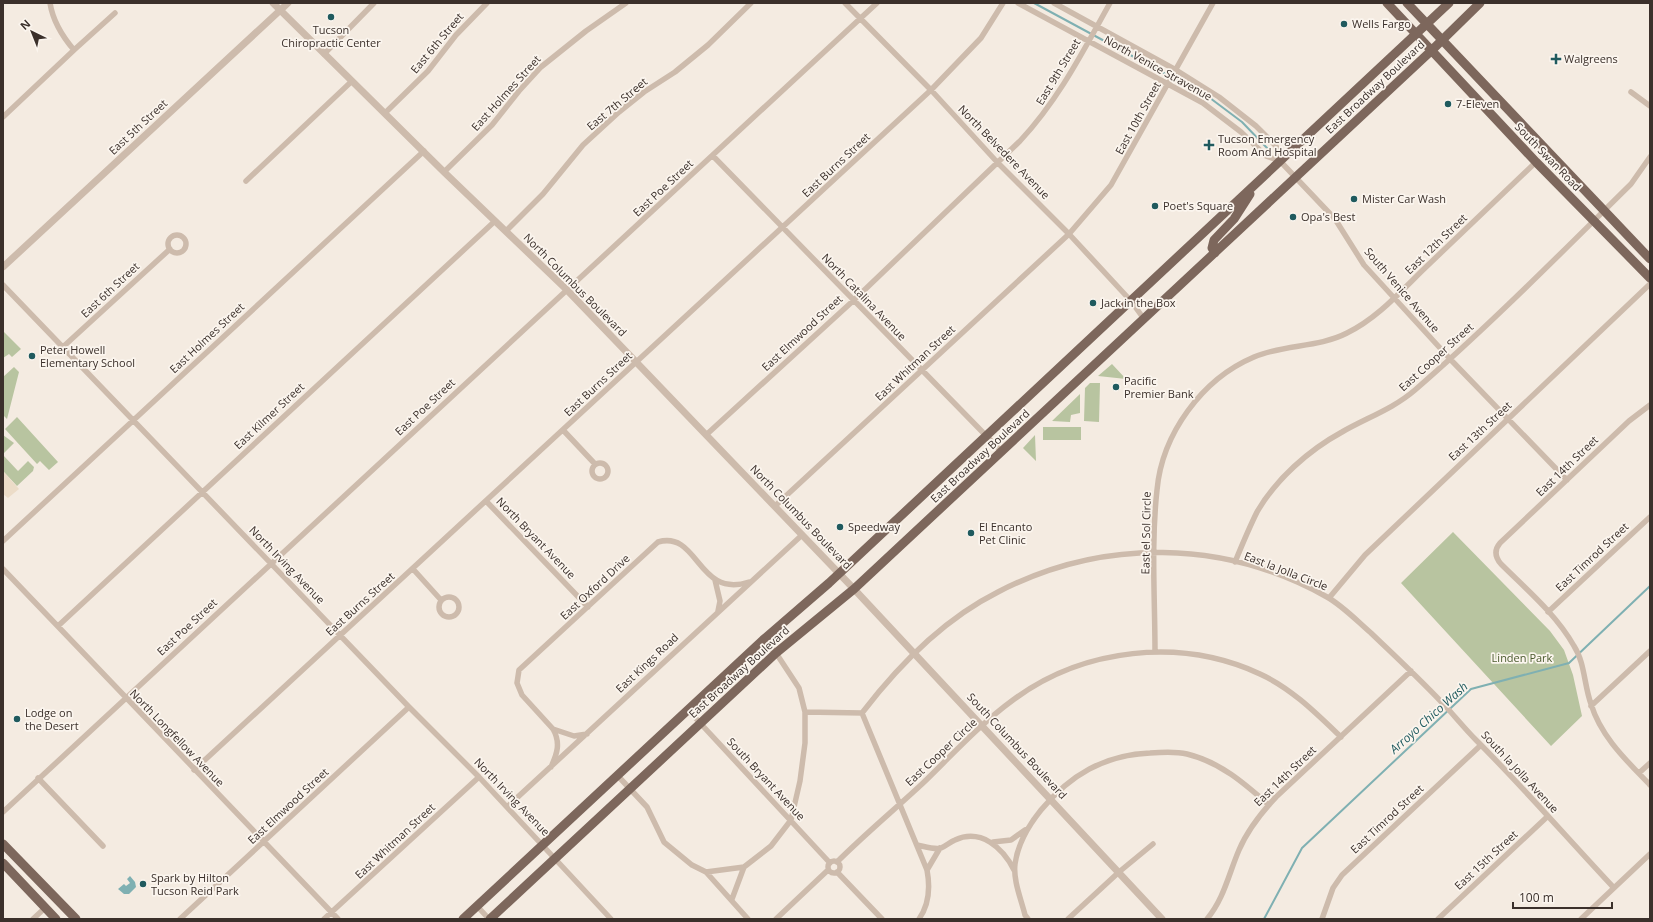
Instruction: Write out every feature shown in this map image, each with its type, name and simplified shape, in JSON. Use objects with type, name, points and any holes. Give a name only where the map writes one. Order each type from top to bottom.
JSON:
[{"type":"main road","name":"South Swan Road","points":[[1387,3],[1536,162],[1650,278]]},
{"type":"main road","name":"South Swan Road","points":[[1407,3],[1603,212],[1650,259]]},
{"type":"main road","name":"East Broadway Boulevard","points":[[463,919],[542,844],[986,436],[1449,3]]},
{"type":"main road","name":"East Broadway Boulevard","points":[[489,919],[776,653],[854,589],[1431,51],[1480,3]]},
{"type":"main road","points":[[1215,253],[1212,248],[1214,240],[1234,219],[1257,183]]},
{"type":"main road","points":[[3,844],[76,919]]},
{"type":"main road","points":[[3,863],[56,919]]},
{"type":"street","points":[[50,3],[52,14],[61,34],[74,50]]},
{"type":"street","name":"North Columbus Boulevard","points":[[273,3],[444,172],[567,290],[854,589]]},
{"type":"street","name":"East 5th Street","points":[[3,267],[288,3]]},
{"type":"street","points":[[324,54],[374,3]]},
{"type":"street","name":"East 6th Street","points":[[385,113],[428,71],[456,35],[487,3]]},
{"type":"street","name":"East Holmes Street","points":[[444,172],[492,125],[519,91],[541,67],[586,31],[626,3]]},
{"type":"street","name":"East 7th Street","points":[[506,231],[543,194],[583,145],[598,131],[644,92],[675,72],[708,45],[751,3]]},
{"type":"street","name":"North Belvedere Avenue","points":[[845,3],[931,90],[997,162],[1069,234],[1131,301],[1144,319]]},
{"type":"street","name":"East Poe Street","points":[[3,812],[877,3]]},
{"type":"street","name":"East Burns Street","points":[[194,770],[413,570],[931,90],[981,38],[1003,3]]},
{"type":"street","name":"North Venice Stravenue","points":[[1018,3],[1168,84],[1218,113],[1266,156],[1280,161],[1296,177]]},
{"type":"street","name":"North Venice Stravenue","points":[[1054,3],[1176,70],[1219,96],[1256,126],[1276,146],[1280,161]]},
{"type":"street","name":"East 9th Street","points":[[997,162],[1040,119],[1059,92],[1110,3]]},
{"type":"street","name":"East 10th Street","points":[[1069,234],[1111,185],[1213,3]]},
{"type":"street","points":[[3,117],[115,13]]},
{"type":"street","points":[[246,181],[352,80]]},
{"type":"street","points":[[1631,92],[1650,106]]},
{"type":"street","name":"East Holmes Street","points":[[3,541],[424,151]]},
{"type":"street","name":"North Catalina Avenue","points":[[713,156],[1002,452]]},
{"type":"street","name":"East Cooper Street","points":[[1235,562],[1258,511],[1269,495],[1297,465],[1342,432],[1389,408],[1411,394],[1451,360],[1631,184],[1650,157]]},
{"type":"street","name":"East Elmwood Street","points":[[706,435],[854,300],[997,162]]},
{"type":"street","name":"East 12th Street","points":[[1254,357],[1277,349],[1301,347],[1326,342],[1347,333],[1367,321],[1394,298],[1536,162]]},
{"type":"street","name":"South Venice Avenue","points":[[1296,177],[1335,219],[1364,265],[1451,360],[1567,480]]},
{"type":"street","name":"East Kilmer Street","points":[[58,626],[495,221]]},
{"type":"street","name":"East Whitman Street","points":[[775,506],[1069,234]]},
{"type":"street","name":"East 6th Street","points":[[64,346],[170,249]]},
{"type":"street","name":"East 13th Street","points":[[1329,598],[1365,555],[1650,284]]},
{"type":"street","name":"North Irving Avenue","points":[[3,285],[64,346],[340,636],[507,806],[611,919]]},
{"type":"street","name":"East el Sol Circle","points":[[1156,652],[1155,552],[1157,489],[1164,460],[1173,436],[1188,410],[1209,386],[1231,370],[1254,357]]},
{"type":"street","name":"East 14th Street","points":[[1548,612],[1496,558],[1497,546],[1629,421],[1650,404]]},
{"type":"street","points":[[563,430],[595,464]]},
{"type":"street","name":"North Bryant Avenue","points":[[486,501],[588,607]]},
{"type":"street","name":"East Timrod Street","points":[[1548,612],[1650,517]]},
{"type":"street","name":"East Kings Road","points":[[507,806],[587,734],[749,582],[802,535]]},
{"type":"street","name":"East Oxford Drive","points":[[551,767],[558,748],[557,736],[553,729],[522,695],[517,683],[519,670],[658,542],[668,540],[678,543],[687,550],[714,580]]},
{"type":"street","name":"East la Jolla Circle","points":[[862,713],[884,684],[915,654],[966,612],[997,592],[1077,562],[1111,555],[1155,552],[1185,552],[1235,562],[1277,575],[1329,598],[1360,623],[1411,670]]},
{"type":"street","name":"North Longfellow Avenue","points":[[3,569],[338,919]]},
{"type":"street","points":[[413,570],[441,600]]},
{"type":"street","points":[[714,580],[719,583],[732,586],[749,582]]},
{"type":"street","points":[[714,580],[718,588],[720,601],[718,611]]},
{"type":"street","name":"South Columbus Boulevard","points":[[854,589],[1162,919]]},
{"type":"street","points":[[1548,612],[1575,646],[1584,671],[1591,706],[1606,736],[1650,785]]},
{"type":"street","points":[[706,872],[744,867],[771,846],[791,820],[800,781],[805,743],[805,712],[799,688],[776,653],[763,640]]},
{"type":"street","name":"East Cooper Circle","points":[[899,805],[1012,700],[1067,668],[1122,654],[1156,652],[1194,654],[1229,662],[1260,674],[1312,709],[1341,737]]},
{"type":"street","points":[[1591,706],[1650,652]]},
{"type":"street","name":"East 14th Street","points":[[1207,919],[1221,898],[1245,837],[1259,815],[1411,670]]},
{"type":"street","name":"South la Jolla Avenue","points":[[1411,670],[1614,888]]},
{"type":"street","name":"East Elmwood Street","points":[[180,919],[409,707]]},
{"type":"street","name":"South Bryant Avenue","points":[[688,710],[830,863]]},
{"type":"street","points":[[805,712],[862,713],[927,870],[929,889],[927,901],[919,919]]},
{"type":"street","name":"East Oxford Drive","points":[[553,729],[574,736],[587,734]]},
{"type":"street","name":"East Timrod Street","points":[[1322,919],[1333,888],[1342,875],[1481,745]]},
{"type":"street","points":[[1015,871],[1021,840],[1028,827],[1050,799],[1076,777],[1101,762],[1128,754],[1160,752],[1186,754],[1215,764],[1240,779],[1269,805]]},
{"type":"street","points":[[1639,773],[1650,763]]},
{"type":"street","points":[[618,775],[647,807],[664,842],[692,865],[706,872],[732,899],[748,919]]},
{"type":"street","name":"East Whitman Street","points":[[324,919],[479,777]]},
{"type":"street","points":[[38,778],[103,846]]},
{"type":"street","points":[[776,919],[828,870],[830,863],[837,862],[899,805]]},
{"type":"street","name":"East 15th Street","points":[[1438,919],[1548,816]]},
{"type":"street","points":[[927,870],[940,848],[955,840],[966,837],[992,842],[1011,840],[1028,827]]},
{"type":"street","points":[[992,842],[1005,855],[1015,871],[1025,915],[1028,919]]},
{"type":"street","points":[[1068,919],[1152,844]]},
{"type":"street","points":[[917,845],[940,848]]},
{"type":"street","points":[[1581,919],[1650,854]]},
{"type":"street","points":[[837,862],[840,867],[837,872]]},
{"type":"street","points":[[732,899],[744,867]]},
{"type":"street","points":[[828,870],[832,873],[837,872]]},
{"type":"street","points":[[837,872],[882,919]]},
{"type":"street","points":[[476,906],[489,919]]},
{"type":"street","points":[[33,919],[46,907]]},
{"type":"green space","points":[[3,331],[21,349],[12,357],[9,354],[3,358]]},
{"type":"green space","points":[[1112,364],[1126,379],[1098,376]]},
{"type":"green space","points":[[14,367],[19,372],[7,419],[3,415],[3,377]]},
{"type":"green space","points":[[1090,383],[1100,383],[1099,422],[1084,421],[1085,388]]},
{"type":"green space","points":[[1080,394],[1080,413],[1071,415],[1070,422],[1052,421]]},
{"type":"green space","points":[[17,417],[58,462],[49,470],[40,461],[37,464],[5,429]]},
{"type":"green space","points":[[1043,427],[1081,427],[1081,440],[1043,440]]},
{"type":"green space","points":[[3,435],[14,443],[3,454]]},
{"type":"green space","points":[[1035,435],[1036,461],[1023,448]]},
{"type":"green space","points":[[3,455],[18,471],[28,461],[34,467],[33,471],[17,486],[3,471]]},
{"type":"green space","name":"Linden Park","points":[[1453,532],[1550,631],[1564,650],[1573,675],[1582,716],[1551,746],[1401,583]]},
{"type":"shaded area","points":[[3,471],[19,489],[8,498],[3,494]]},
{"type":"water","points":[[130,876],[135,882],[136,887],[129,894],[124,894],[118,889],[124,884],[126,886],[130,883],[127,879]]},
{"type":"waterway","points":[[1034,3],[1210,98],[1242,122],[1267,148]]},
{"type":"waterway","name":"Arroyo Chico Wash","points":[[1264,919],[1302,848],[1471,689],[1569,663],[1650,586]]},
{"type":"place","name":"Tucson Chiropractic Center","points":[[331,17]]},
{"type":"place","name":"Wells Fargo","points":[[1344,24]]},
{"type":"place","name":"Walgreens","points":[[1556,59]]},
{"type":"place","name":"7-Eleven","points":[[1448,104]]},
{"type":"place","name":"Tucson Emergency Room And Hospital","points":[[1209,145]]},
{"type":"place","name":"Mister Car Wash","points":[[1354,199]]},
{"type":"place","name":"Poet's Square","points":[[1155,206]]},
{"type":"place","name":"Opa's Best","points":[[1293,217]]},
{"type":"place","name":"Jack in the Box","points":[[1093,303]]},
{"type":"place","name":"Peter Howell Elementary School","points":[[32,356]]},
{"type":"place","name":"Pacific Premier Bank","points":[[1116,387]]},
{"type":"place","name":"Speedway","points":[[840,527]]},
{"type":"place","name":"El Encanto Pet Clinic","points":[[971,533]]},
{"type":"place","name":"Lodge on the Desert","points":[[17,719]]},
{"type":"place","name":"Spark by Hilton Tucson Reid Park","points":[[143,884]]}]
